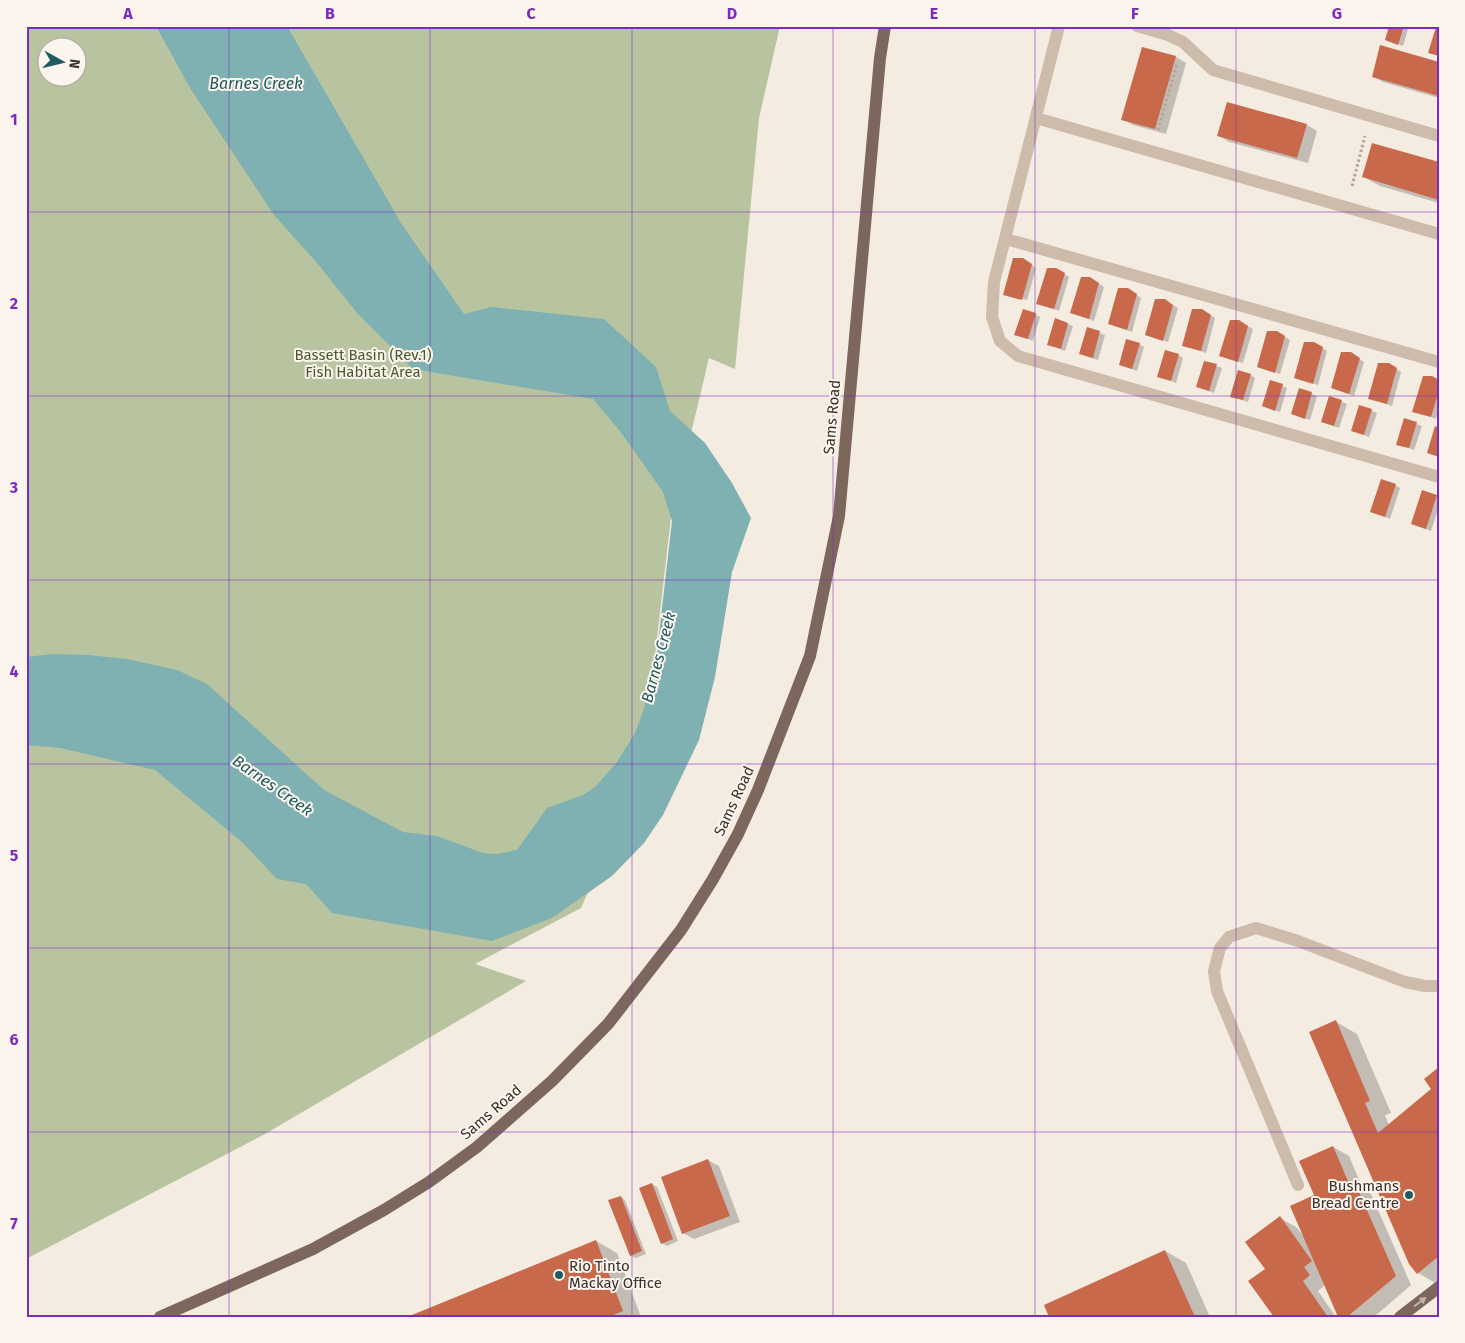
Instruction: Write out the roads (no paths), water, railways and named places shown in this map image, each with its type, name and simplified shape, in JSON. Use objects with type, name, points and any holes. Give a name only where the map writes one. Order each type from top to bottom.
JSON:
[{"type":"main road","name":"Sams Road","points":[[160,1317],[312,1249],[399,1201],[478,1147],[552,1081],[608,1024],[681,930],[738,834],[758,790],[810,656],[839,516],[880,58],[885,26]]},
{"type":"main road","points":[[1400,1317],[1439,1287]]},
{"type":"lane","points":[[1059,26],[994,282],[992,317],[1000,341],[1018,356],[1439,477]]},
{"type":"lane","points":[[1137,26],[1168,35],[1183,42],[1213,70],[1439,136]]},
{"type":"lane","points":[[1036,118],[1439,234]]},
{"type":"lane","points":[[1006,239],[1439,362]]},
{"type":"lane","points":[[1298,1185],[1217,991],[1214,971],[1215,962],[1225,941],[1234,934],[1260,928],[1362,964],[1406,982],[1425,986],[1439,986]]},
{"type":"water","name":"Barnes Creek","points":[[156,26],[287,26],[401,223],[464,314],[491,307],[604,319],[656,367],[670,411],[705,443],[732,483],[751,518],[732,572],[715,677],[699,740],[663,815],[644,843],[612,876],[552,918],[492,941],[332,913],[306,884],[277,879],[242,842],[155,770],[60,748],[26,745],[26,657],[52,654],[88,655],[127,659],[177,670],[207,684],[324,790],[403,832],[437,836],[483,853],[497,854],[517,850],[547,808],[583,795],[595,787],[617,762],[635,733],[644,709],[657,652],[672,521],[663,492],[620,431],[593,399],[413,369],[357,313],[317,263],[274,215],[190,88]]},
{"type":"place","name":"Bushmans Bread Centre","points":[[1409,1195]]},
{"type":"place","name":"Rio Tinto Mackay Office","points":[[559,1275]]},
{"type":"park label","name":"Bassett Basin (Rev.1) Fish Habitat Area","points":[[363,364]]}]
